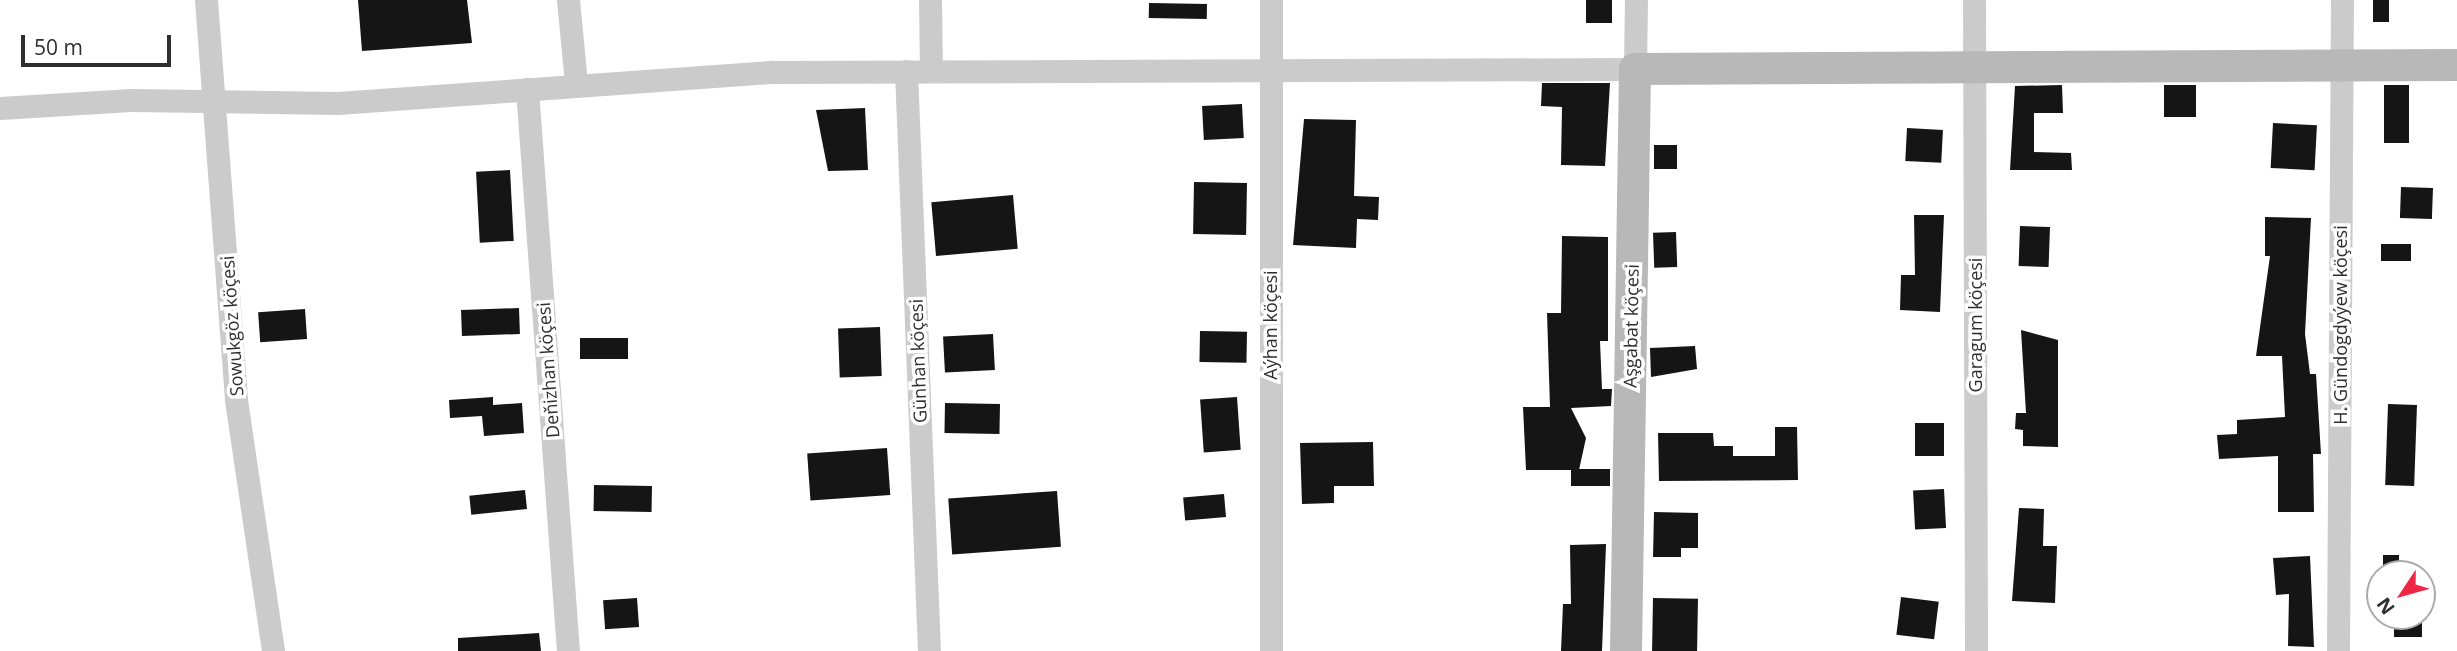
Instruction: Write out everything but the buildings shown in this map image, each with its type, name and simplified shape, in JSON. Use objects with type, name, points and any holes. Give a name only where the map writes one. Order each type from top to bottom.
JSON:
[{"type":"street","name":"Sowukgöz köçesi","points":[[206,0],[216,101],[236,400],[273,651]]},
{"type":"street","points":[[568,0],[576,83]]},
{"type":"street","points":[[930,0],[931,71]]},
{"type":"street","name":"Aýhan köçesi","points":[[1270,651],[1271,0]]},
{"type":"street","name":"Aşgabat köçesi","points":[[1626,651],[1636,0]]},
{"type":"street","name":"Garagum köçesi","points":[[1975,0],[1973,68],[1976,651]]},
{"type":"street","name":"H. Gündogdyýew köçesi","points":[[2338,651],[2342,0]]},
{"type":"street","points":[[0,108],[216,101],[338,103],[576,83],[906,71],[2457,65]]},
{"type":"street","name":"Günhan köçesi","points":[[906,71],[929,651]]},
{"type":"street","name":"Deňizhan köçesi","points":[[527,89],[568,651]]}]
